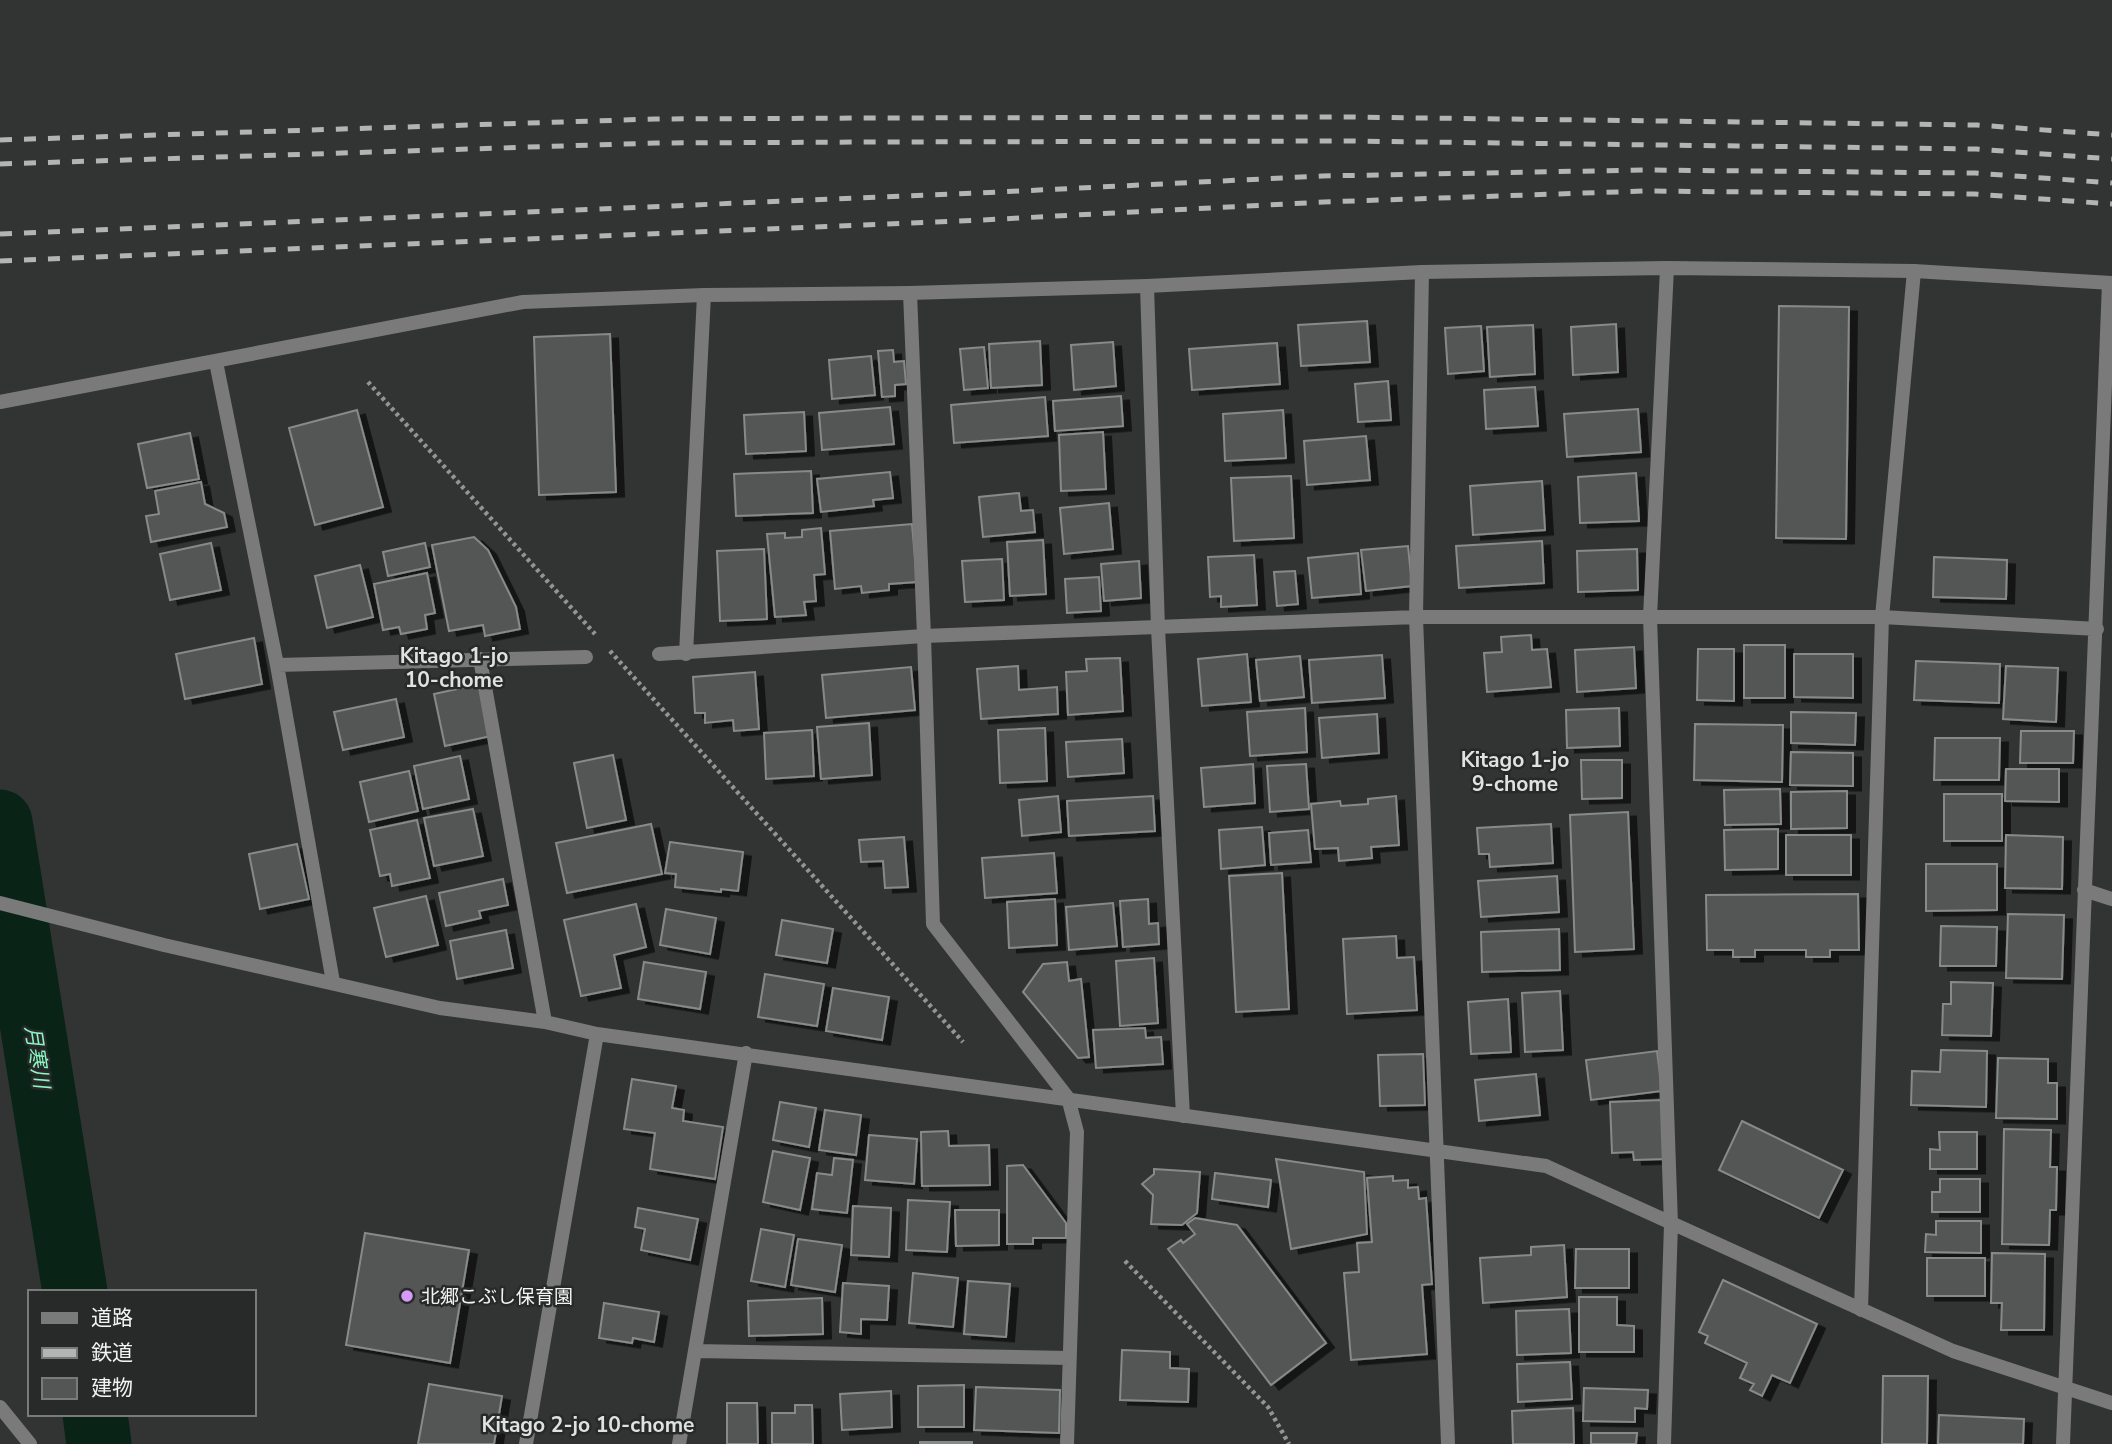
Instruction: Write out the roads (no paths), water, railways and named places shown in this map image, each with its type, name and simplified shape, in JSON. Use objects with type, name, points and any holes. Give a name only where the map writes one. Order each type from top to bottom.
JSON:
[{"type":"street","points":[[1664,1444],[1671,1224],[1650,617],[1667,268]]},
{"type":"street","points":[[0,402],[523,302],[704,295],[911,293],[1147,286],[1423,272],[1667,268],[1914,271],[2111,283],[2063,1444]]},
{"type":"street","points":[[1861,1310],[1882,617],[1914,271]]},
{"type":"street","points":[[1423,272],[1416,617],[1448,1444]]},
{"type":"street","points":[[1147,286],[1158,628],[1184,1116]]},
{"type":"street","points":[[911,293],[933,924],[1068,1098],[1077,1132],[1067,1444]]},
{"type":"street","points":[[686,654],[704,295]]},
{"type":"street","points":[[216,362],[277,665],[333,982]]},
{"type":"street","points":[[659,654],[924,636],[1416,617],[1882,617],[2097,629]]},
{"type":"street","points":[[277,665],[586,657]]},
{"type":"street","points":[[480,659],[545,1022]]},
{"type":"street","points":[[2084,890],[2112,899]]},
{"type":"street","points":[[0,903],[164,945],[439,1008],[545,1022],[597,1034],[1546,1166],[1954,1351],[2112,1403]]},
{"type":"street","points":[[526,1444],[597,1034]]},
{"type":"street","points":[[679,1444],[746,1053]]},
{"type":"street","points":[[695,1351],[1069,1358]]},
{"type":"street","points":[[0,1408],[30,1444]]},
{"type":"waterway","name":"月寒川","points":[[0,822],[75,1290]]},
{"type":"waterway","name":"月寒川","points":[[95,1416],[99,1444]]},
{"type":"railway","points":[[0,140],[655,119],[874,118],[1346,117],[1977,125],[2112,135]]},
{"type":"railway","points":[[0,164],[656,143],[875,142],[1346,141],[1976,149],[2112,159]]},
{"type":"railway","points":[[0,234],[1322,176],[1644,170],[1975,173],[2112,183]]},
{"type":"railway","points":[[0,261],[981,220],[1324,202],[1644,191],[1974,194],[2112,204]]},
{"type":"place","name":"北郷こぶし保育園","points":[[407,1296]]},
{"type":"district","name":"Kitago 1-jo 10-chome","points":[[454,668]]},
{"type":"district","name":"Kitago 1-jo 9-chome","points":[[1515,772]]},
{"type":"district","name":"Kitago 2-jo 10-chome","points":[[588,1425]]}]
